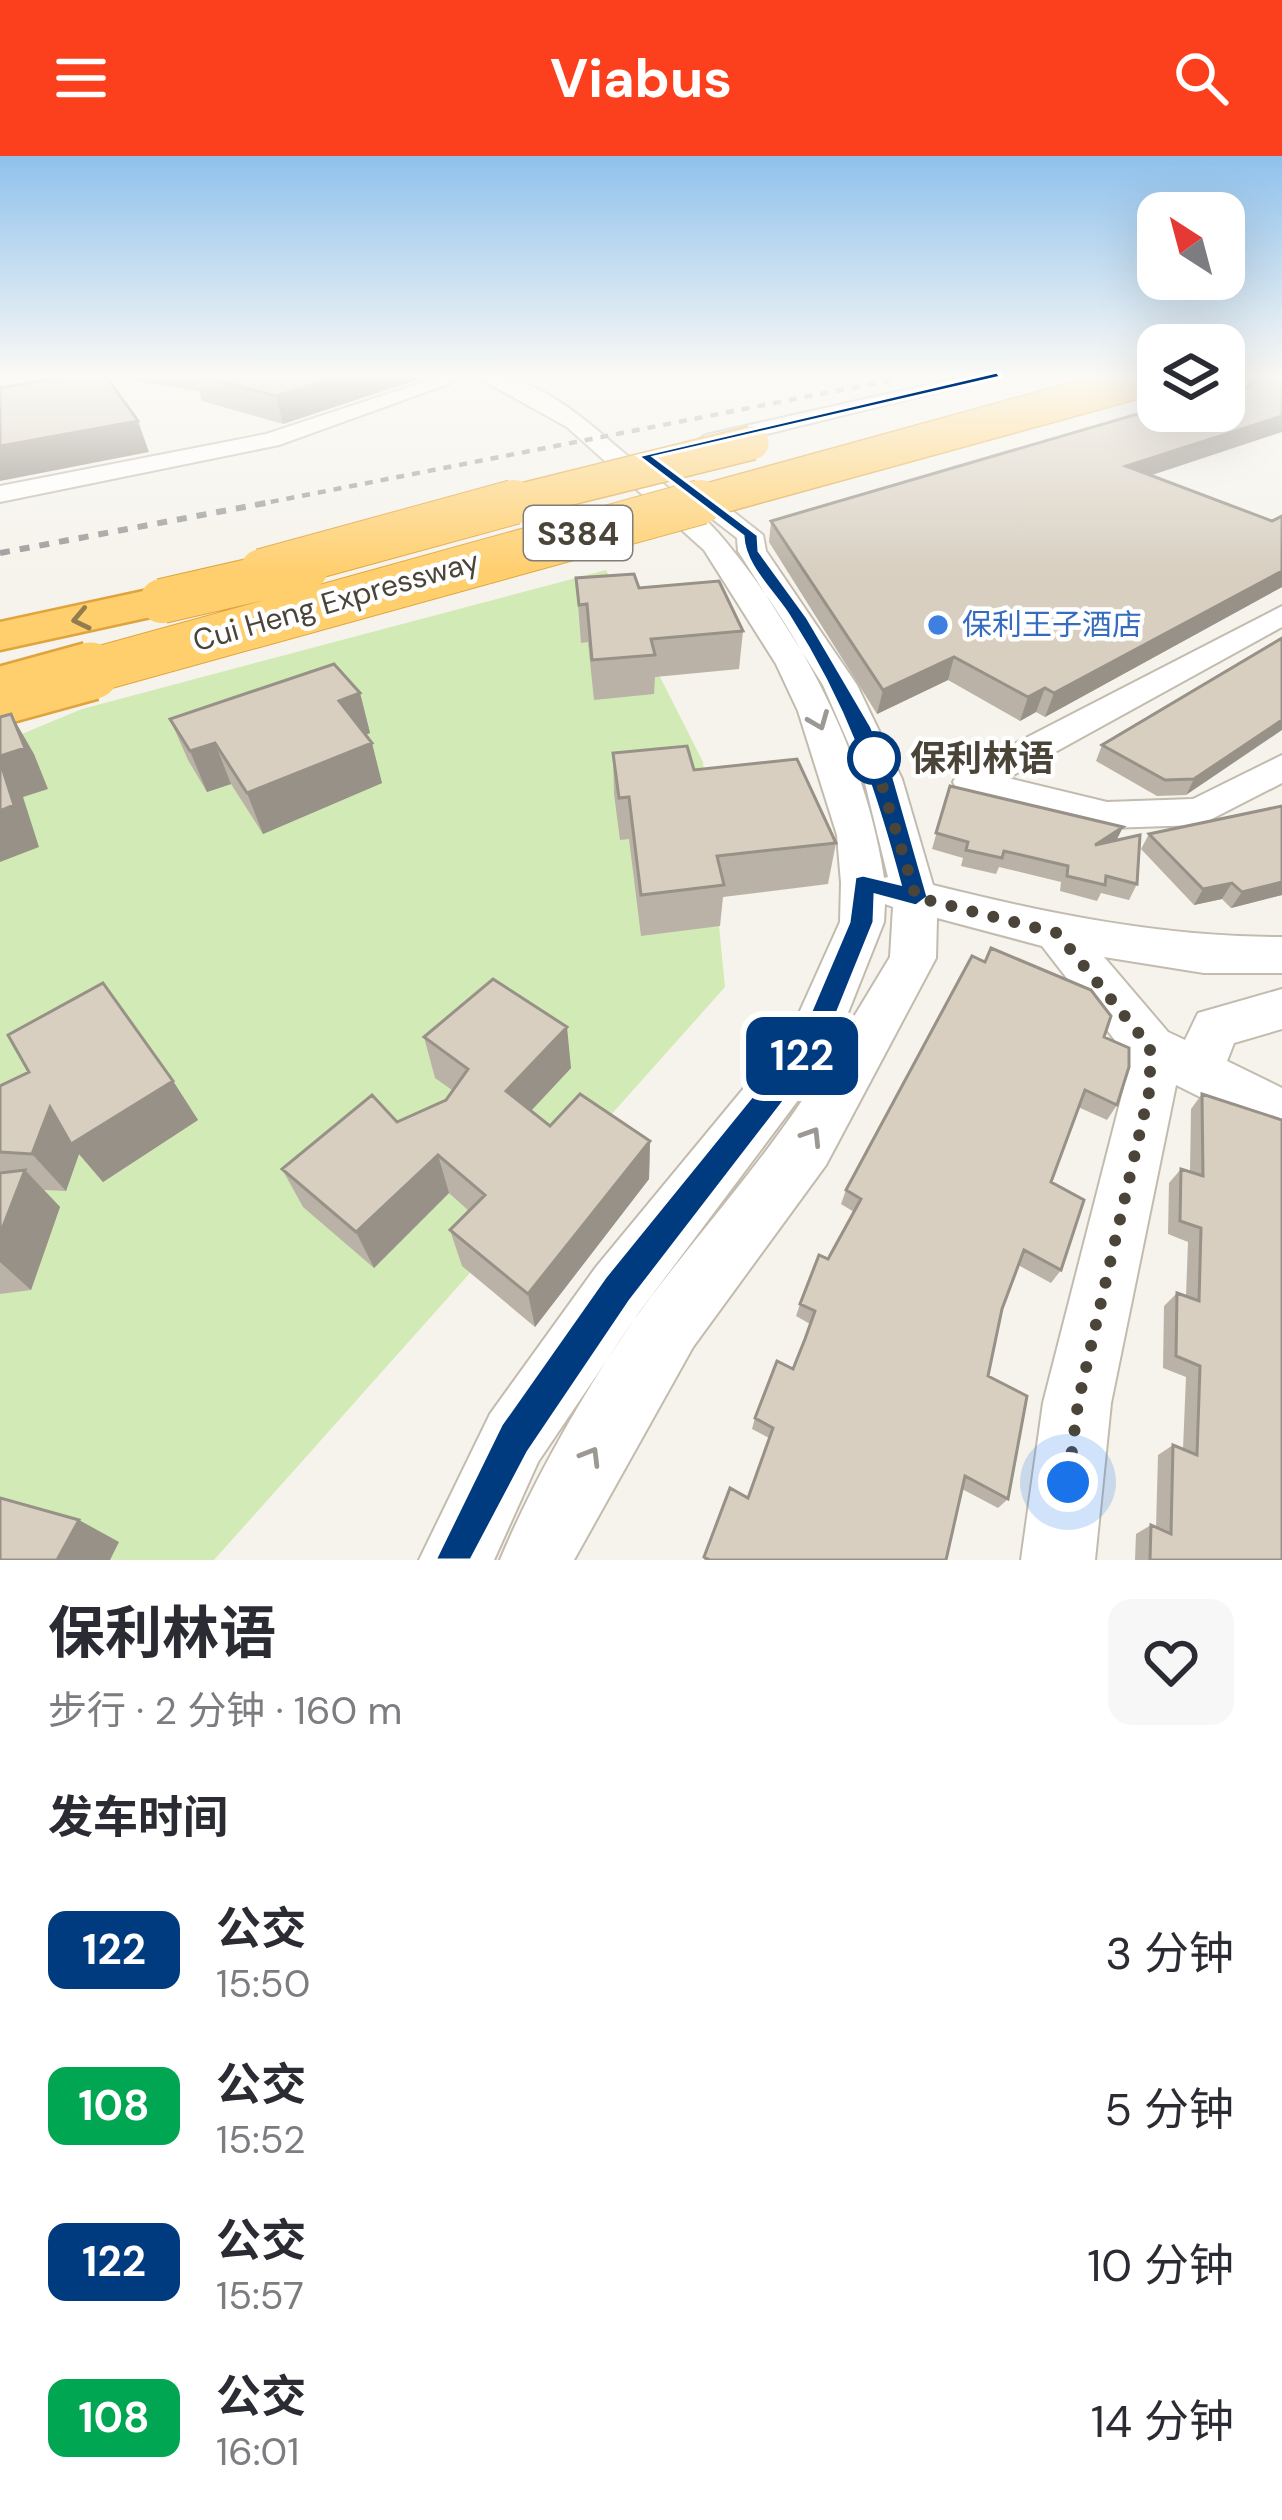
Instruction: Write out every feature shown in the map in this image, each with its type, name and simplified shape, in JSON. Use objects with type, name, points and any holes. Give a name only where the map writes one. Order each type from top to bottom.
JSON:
[{"type":"highway","points":[[161,601],[506,503],[764,441]]},
{"type":"highway","name":"Cui Heng Expressway","points":[[0,636],[836,441]]},
{"type":"highway","name":"Cui Heng Expressway","points":[[0,698],[926,441]]},
{"type":"highway","points":[[0,698],[823,500],[1022,441]]},
{"type":"street","points":[[0,494],[268,441]]},
{"type":"street","points":[[537,1560],[554,1518],[670,1324],[806,1148],[913,958],[916,897],[883,778],[861,726],[799,617],[746,536],[605,441]]},
{"type":"street","points":[[619,441],[633,458]]},
{"type":"street","points":[[633,458],[710,441]]},
{"type":"street","points":[[456,1560],[514,1438],[618,1288],[811,1044],[862,922],[863,883],[845,793],[746,536]]},
{"type":"street","points":[[1282,615],[972,782],[1107,815],[1200,812],[1282,767]]},
{"type":"street","points":[[863,883],[1057,933],[1204,956],[1282,956]]},
{"type":"street","points":[[1057,933],[1173,1059],[1282,1114]]},
{"type":"street","points":[[1058,1560],[1078,1403],[1150,1088],[1173,1059],[1216,1028],[1282,1009]]},
{"type":"green space","points":[[606,570],[703,762],[725,987],[214,1560],[0,1560],[0,743],[82,709]]},
{"type":"building","name":"保利王子酒店","points":[[1047,441],[1205,441],[1126,466],[1272,521],[1282,516],[1282,571],[1054,693],[1045,688],[1028,697],[954,657],[883,690],[771,521]]},
{"type":"building","points":[[634,574],[639,588],[719,581],[743,631],[651,639],[655,655],[592,660],[587,604],[579,605],[576,578]]},
{"type":"building","points":[[1282,638],[1282,720],[1194,779],[1165,780],[1102,745]]},
{"type":"building","points":[[334,664],[360,693],[339,701],[372,743],[247,793],[215,743],[190,751],[170,719]]},
{"type":"building","points":[[11,714],[25,748],[0,756],[0,717]]},
{"type":"building","points":[[687,746],[694,770],[797,759],[836,843],[717,856],[724,885],[641,895],[629,797],[619,798],[613,753]]},
{"type":"building","points":[[0,761],[14,805],[0,811]]},
{"type":"building","points":[[950,786],[1123,827],[1095,845],[1140,835],[1137,884],[1106,876],[1105,885],[1067,876],[1068,866],[1004,851],[1002,858],[966,850],[968,842],[936,833]]},
{"type":"building","points":[[1282,806],[1282,882],[1242,892],[1232,883],[1203,889],[1149,834]]},
{"type":"building","points":[[991,948],[1091,990],[1111,1016],[1104,1037],[1129,1048],[1129,1067],[1117,1105],[1085,1090],[1051,1182],[1084,1200],[1061,1270],[1024,1250],[1002,1309],[988,1376],[1027,1396],[1008,1499],[965,1476],[946,1560],[710,1560],[704,1557],[730,1488],[748,1498],[773,1428],[755,1418],[777,1361],[793,1369],[805,1339],[815,1311],[800,1304],[819,1255],[828,1259],[861,1199],[846,1190],[972,956],[985,962]]},
{"type":"building","points":[[493,979],[567,1027],[506,1091],[550,1126],[580,1094],[650,1141],[528,1294],[450,1230],[485,1195],[438,1155],[356,1232],[282,1169],[372,1095],[397,1122],[446,1100],[468,1069],[424,1037]]},
{"type":"building","points":[[103,983],[173,1081],[71,1144],[50,1107],[32,1154],[0,1152],[0,1086],[29,1072],[8,1035]]},
{"type":"building","points":[[1202,1094],[1282,1120],[1282,1560],[1150,1560],[1151,1525],[1171,1534],[1173,1445],[1197,1455],[1200,1366],[1176,1356],[1177,1293],[1199,1301],[1201,1228],[1180,1221],[1181,1169],[1203,1176]]},
{"type":"building","points":[[25,1170],[0,1234],[0,1173]]},
{"type":"building","points":[[0,1498],[79,1520],[57,1560],[0,1560]]},
{"type":"railway","points":[[255,505],[583,441]]},
{"type":"railway","points":[[0,553],[271,502]]},
{"type":"bus line","name":"122","points":[[456,1560],[514,1438],[618,1288],[811,1044],[862,922],[863,883],[916,897],[883,778],[861,726],[799,617],[752,551],[751,535],[644,456],[714,441]]},
{"type":"place","name":"保利王子酒店","points":[[938,625]]},
{"type":"place","name":"保利林语","points":[[874,758]]},
{"type":"route","points":[[874,758],[872,752],[916,897],[1057,933],[1150,1047],[1150,1088],[1078,1403],[1068,1482]]}]
